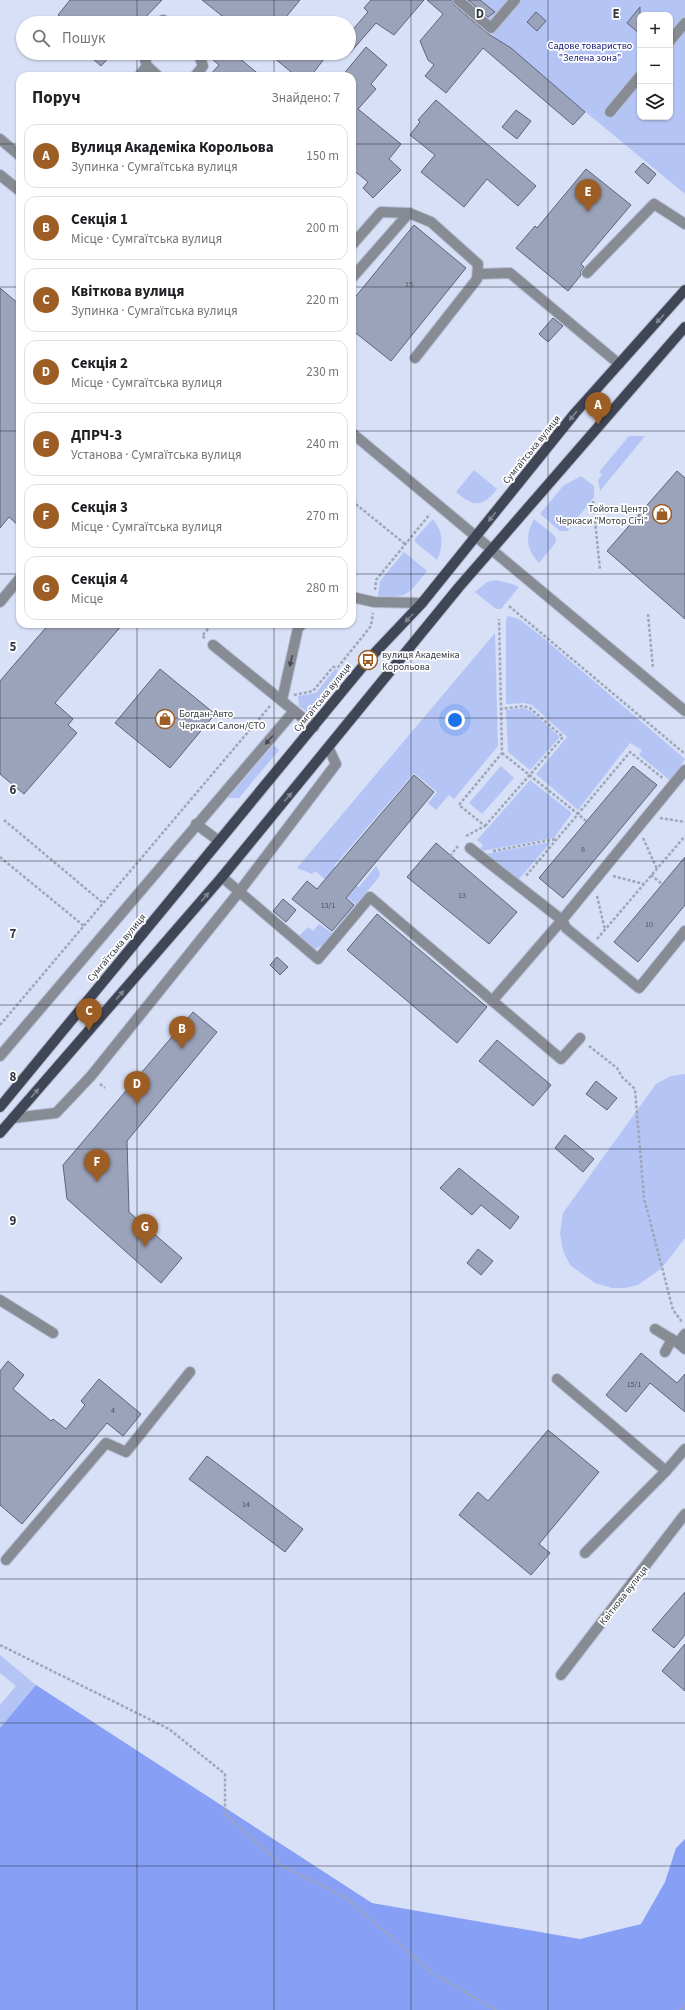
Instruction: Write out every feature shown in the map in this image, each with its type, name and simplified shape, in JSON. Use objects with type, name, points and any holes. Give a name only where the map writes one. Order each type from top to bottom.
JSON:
[{"type":"main road","name":"Сумгаїтська вулиця","points":[[0,1107],[368,660],[422,603],[575,413],[685,290]]},
{"type":"main road","points":[[0,1133],[222,877],[329,749],[491,550],[685,327]]},
{"type":"street","points":[[458,0],[491,28],[515,0]]},
{"type":"street","points":[[673,37],[685,23]]},
{"type":"street","points":[[145,60],[147,66],[154,72]]},
{"type":"street","points":[[198,72],[203,66],[201,60]]},
{"type":"street","points":[[142,72],[147,66]]},
{"type":"street","points":[[610,112],[637,80]]},
{"type":"street","points":[[0,139],[16,153]]},
{"type":"street","points":[[0,176],[16,188]]},
{"type":"street","points":[[587,273],[654,204],[685,224]]},
{"type":"street","points":[[356,240],[381,212],[409,214],[431,222],[478,264],[477,279],[415,358]]},
{"type":"street","points":[[356,274],[409,214]]},
{"type":"street","points":[[478,274],[510,273],[619,364]]},
{"type":"street","points":[[356,436],[685,711]]},
{"type":"street","points":[[0,602],[16,583]]},
{"type":"street","points":[[356,599],[374,602],[422,603]]},
{"type":"street","points":[[282,700],[298,628]]},
{"type":"street","points":[[213,645],[314,726]]},
{"type":"street","points":[[0,1056],[196,824],[294,711]]},
{"type":"street","points":[[13,1118],[56,1113],[91,1076],[239,892],[336,764],[329,749]]},
{"type":"street","points":[[493,1000],[594,882],[685,770]]},
{"type":"street","points":[[196,824],[219,842]]},
{"type":"street","points":[[473,851],[562,920],[566,928],[639,988],[685,931]]},
{"type":"street","points":[[222,877],[318,959],[370,897],[561,1059],[580,1038]]},
{"type":"street","points":[[0,1300],[53,1333]]},
{"type":"street","points":[[655,1328],[678,1344]]},
{"type":"street","points":[[665,1352],[678,1344],[685,1334]]},
{"type":"street","points":[[6,1560],[106,1443],[126,1452],[190,1372]]},
{"type":"street","points":[[557,1379],[666,1471]]},
{"type":"street","points":[[585,1553],[666,1471],[685,1449]]},
{"type":"street","name":"Квіткова вулиця","points":[[561,1675],[685,1514]]},
{"type":"path","points":[[593,501],[600,570]]},
{"type":"path","points":[[356,505],[405,544]]},
{"type":"path","points":[[0,1025],[269,707],[300,693],[314,691],[333,667],[338,666],[371,626],[376,580],[430,514]]},
{"type":"path","points":[[509,606],[685,754]]},
{"type":"path","points":[[648,614],[654,685]]},
{"type":"path","points":[[485,826],[459,805],[502,753],[499,619]]},
{"type":"path","points":[[450,856],[466,836],[485,826],[563,737],[530,708],[523,706],[501,709]]},
{"type":"path","points":[[517,886],[630,752],[672,785]]},
{"type":"path","points":[[502,753],[586,821]]},
{"type":"path","points":[[647,816],[685,822]]},
{"type":"path","points":[[4,820],[102,903]]},
{"type":"path","points":[[638,827],[656,869]]},
{"type":"path","points":[[590,948],[685,836]]},
{"type":"path","points":[[473,851],[556,839]]},
{"type":"path","points":[[0,856],[84,926]]},
{"type":"path","points":[[600,873],[644,884]]},
{"type":"path","points":[[651,876],[662,884]]},
{"type":"path","points":[[594,882],[605,930]]},
{"type":"path","points":[[580,1038],[617,1068],[622,1077],[635,1089],[644,1198],[673,1310],[685,1325]]},
{"type":"path","points":[[0,1645],[169,1729],[225,1774],[225,1814],[282,1866],[345,1897],[431,1972],[496,2010]]},
{"type":"path","points":[[680,2010],[685,2006]]},
{"type":"green space","name":"Садове товариство \"Зелена зона\"","points":[[450,0],[685,0],[685,194]]},
{"type":"green space","points":[[629,436],[645,436],[600,491],[598,480],[602,475],[599,472]]},
{"type":"green space","points":[[474,470],[497,489],[487,500],[478,503],[468,501],[456,492]]},
{"type":"green space","points":[[581,476],[594,486],[594,497],[567,531],[560,531],[540,514],[563,486]]},
{"type":"green space","points":[[433,519],[441,534],[441,549],[437,560],[415,542],[415,539]]},
{"type":"green space","points":[[534,519],[555,536],[556,542],[539,563],[531,553],[528,542],[529,531]]},
{"type":"green space","points":[[404,552],[427,571],[416,585],[407,593],[396,597],[378,596],[380,581]]},
{"type":"green space","points":[[496,580],[519,587],[501,609],[496,609],[475,592],[487,582]]},
{"type":"green space","points":[[508,616],[519,619],[541,636],[685,759],[671,781],[639,755],[642,750],[630,743],[578,810],[536,774],[567,737],[532,705],[524,703],[506,704],[506,620]]},
{"type":"green space","points":[[495,633],[498,746],[454,799],[449,795],[436,810],[428,803],[437,792],[414,773],[334,866],[359,887],[376,866],[380,873],[379,877],[323,945],[315,949],[299,936],[308,927],[313,931],[319,924],[332,933],[355,904],[315,871],[312,874],[297,868]]},
{"type":"green space","points":[[335,669],[338,670],[330,688],[309,713],[299,706],[298,696],[316,693]]},
{"type":"green space","points":[[524,708],[531,711],[560,737],[530,770],[508,752],[506,710]]},
{"type":"green space","points":[[273,745],[279,750],[239,798],[228,798]]},
{"type":"green space","points":[[501,766],[514,778],[482,814],[469,803]]},
{"type":"green space","points":[[530,780],[572,813],[554,838],[482,851],[480,849],[483,845],[477,840]]},
{"type":"green space","points":[[551,842],[518,880],[485,854]]},
{"type":"green space","points":[[685,1074],[685,1238],[662,1268],[638,1285],[625,1288],[612,1288],[595,1283],[570,1265],[563,1251],[560,1233],[563,1213],[656,1084],[671,1076]]},
{"type":"green space","points":[[0,1655],[36,1685],[0,1728],[0,1705],[16,1686],[0,1673]]},
{"type":"shaded area","points":[[36,1685],[372,1903],[580,1939],[641,1924],[665,1882],[676,1848],[685,1839],[685,2010],[0,2010],[0,1728]]},
{"type":"building","points":[[70,0],[162,0],[147,16],[58,15]]},
{"type":"building","points":[[202,0],[300,0],[287,16],[222,16]]},
{"type":"building","points":[[371,0],[424,0],[394,35],[376,23],[356,46],[356,26],[368,12],[364,8]]},
{"type":"building","points":[[427,0],[452,0],[454,5],[487,33],[511,48],[585,112],[573,125],[483,48],[446,93],[425,76],[434,65],[428,60],[420,41],[443,14]]},
{"type":"building","points":[[468,0],[480,0],[495,12],[488,17]]},
{"type":"building","points":[[640,7],[640,12],[637,12],[637,31],[627,23]]},
{"type":"building","points":[[536,12],[546,21],[537,31],[527,22]]},
{"type":"building","points":[[366,47],[387,65],[371,84],[376,89],[358,109],[401,144],[389,159],[401,170],[373,198],[363,188],[368,182],[356,172],[356,72],[345,72]]},
{"type":"building","points":[[94,60],[107,60],[101,66]]},
{"type":"building","points":[[213,60],[242,60],[256,72],[213,72],[219,65]]},
{"type":"building","points":[[277,60],[323,60],[314,72],[291,72]]},
{"type":"building","points":[[436,100],[536,186],[518,206],[487,179],[464,207],[421,172],[435,155],[410,135],[420,122],[418,120]]},
{"type":"building","points":[[516,110],[531,121],[517,139],[502,127]]},
{"type":"building","points":[[643,163],[656,174],[648,184],[635,172]]},
{"type":"building","points":[[586,169],[631,205],[581,264],[584,267],[581,271],[581,275],[568,291],[516,248],[535,226],[537,228]]},
{"type":"building","points":[[414,225],[466,268],[391,361],[356,333],[356,296]]},
{"type":"building","points":[[0,288],[16,302],[16,523],[9,517],[0,528]]},
{"type":"building","points":[[553,318],[563,326],[548,342],[539,334]]},
{"type":"building","name":"Тойота Центр Черкаси \"Мотор Сіті\"","points":[[677,471],[685,478],[685,619],[607,551]]},
{"type":"building","points":[[46,628],[120,628],[55,703],[73,719],[68,725],[77,733],[24,794],[0,774],[0,681]]},
{"type":"building","name":"Богдан-Авто Черкаси Салон/СТО","points":[[160,669],[215,714],[170,768],[115,723]]},
{"type":"building","points":[[633,766],[657,785],[563,898],[539,878]]},
{"type":"building","points":[[414,775],[434,792],[346,898],[354,905],[332,931],[292,899],[307,881],[317,889]]},
{"type":"building","points":[[436,843],[517,912],[489,944],[407,877]]},
{"type":"building","points":[[685,857],[685,905],[638,962],[614,942]]},
{"type":"building","points":[[283,899],[296,910],[286,922],[273,911]]},
{"type":"building","points":[[377,914],[487,1007],[457,1043],[347,950]]},
{"type":"building","points":[[277,957],[288,967],[280,975],[270,965]]},
{"type":"building","points":[[193,1012],[217,1032],[127,1141],[129,1212],[182,1258],[161,1283],[67,1199],[63,1165]]},
{"type":"building","points":[[497,1040],[551,1085],[533,1106],[479,1061]]},
{"type":"building","points":[[596,1081],[617,1098],[607,1110],[586,1094]]},
{"type":"building","points":[[565,1135],[594,1159],[583,1172],[555,1148]]},
{"type":"building","points":[[459,1168],[519,1217],[510,1229],[481,1205],[472,1215],[440,1188]]},
{"type":"building","points":[[478,1249],[493,1261],[481,1275],[467,1263]]},
{"type":"building","points":[[641,1353],[677,1383],[685,1374],[685,1412],[650,1383],[626,1412],[606,1395]]},
{"type":"building","points":[[8,1361],[24,1375],[13,1389],[51,1421],[53,1419],[66,1429],[85,1405],[81,1401],[99,1379],[141,1414],[123,1436],[107,1423],[22,1524],[0,1505],[0,1371]]},
{"type":"building","points":[[548,1430],[599,1472],[539,1544],[550,1553],[531,1575],[459,1515],[478,1492],[488,1501]]},
{"type":"building","points":[[207,1456],[303,1529],[285,1552],[189,1479]]},
{"type":"building","points":[[685,1592],[685,1635],[674,1648],[652,1630]]},
{"type":"building","points":[[685,1644],[685,1691],[662,1671]]},
{"type":"place","name":"ДПРЧ-3","points":[[588,212]]},
{"type":"place","name":"Вулиця Академіка Корольова","points":[[598,425]]},
{"type":"place","name":"Тойота Центр Черкаси \"Мотор Сіті\"","points":[[662,514]]},
{"type":"place","name":"вулиця Академіка Корольова","points":[[368,660]]},
{"type":"place","name":"Богдан-Авто Черкаси Салон/СТО","points":[[165,719]]},
{"type":"place","name":"Квіткова вулиця","points":[[89,1031]]},
{"type":"place","name":"Секція 1","points":[[182,1049]]},
{"type":"place","name":"Секція 2","points":[[137,1104]]},
{"type":"place","name":"Секція 3","points":[[97,1182]]},
{"type":"place","name":"Секція 4","points":[[145,1247]]}]
